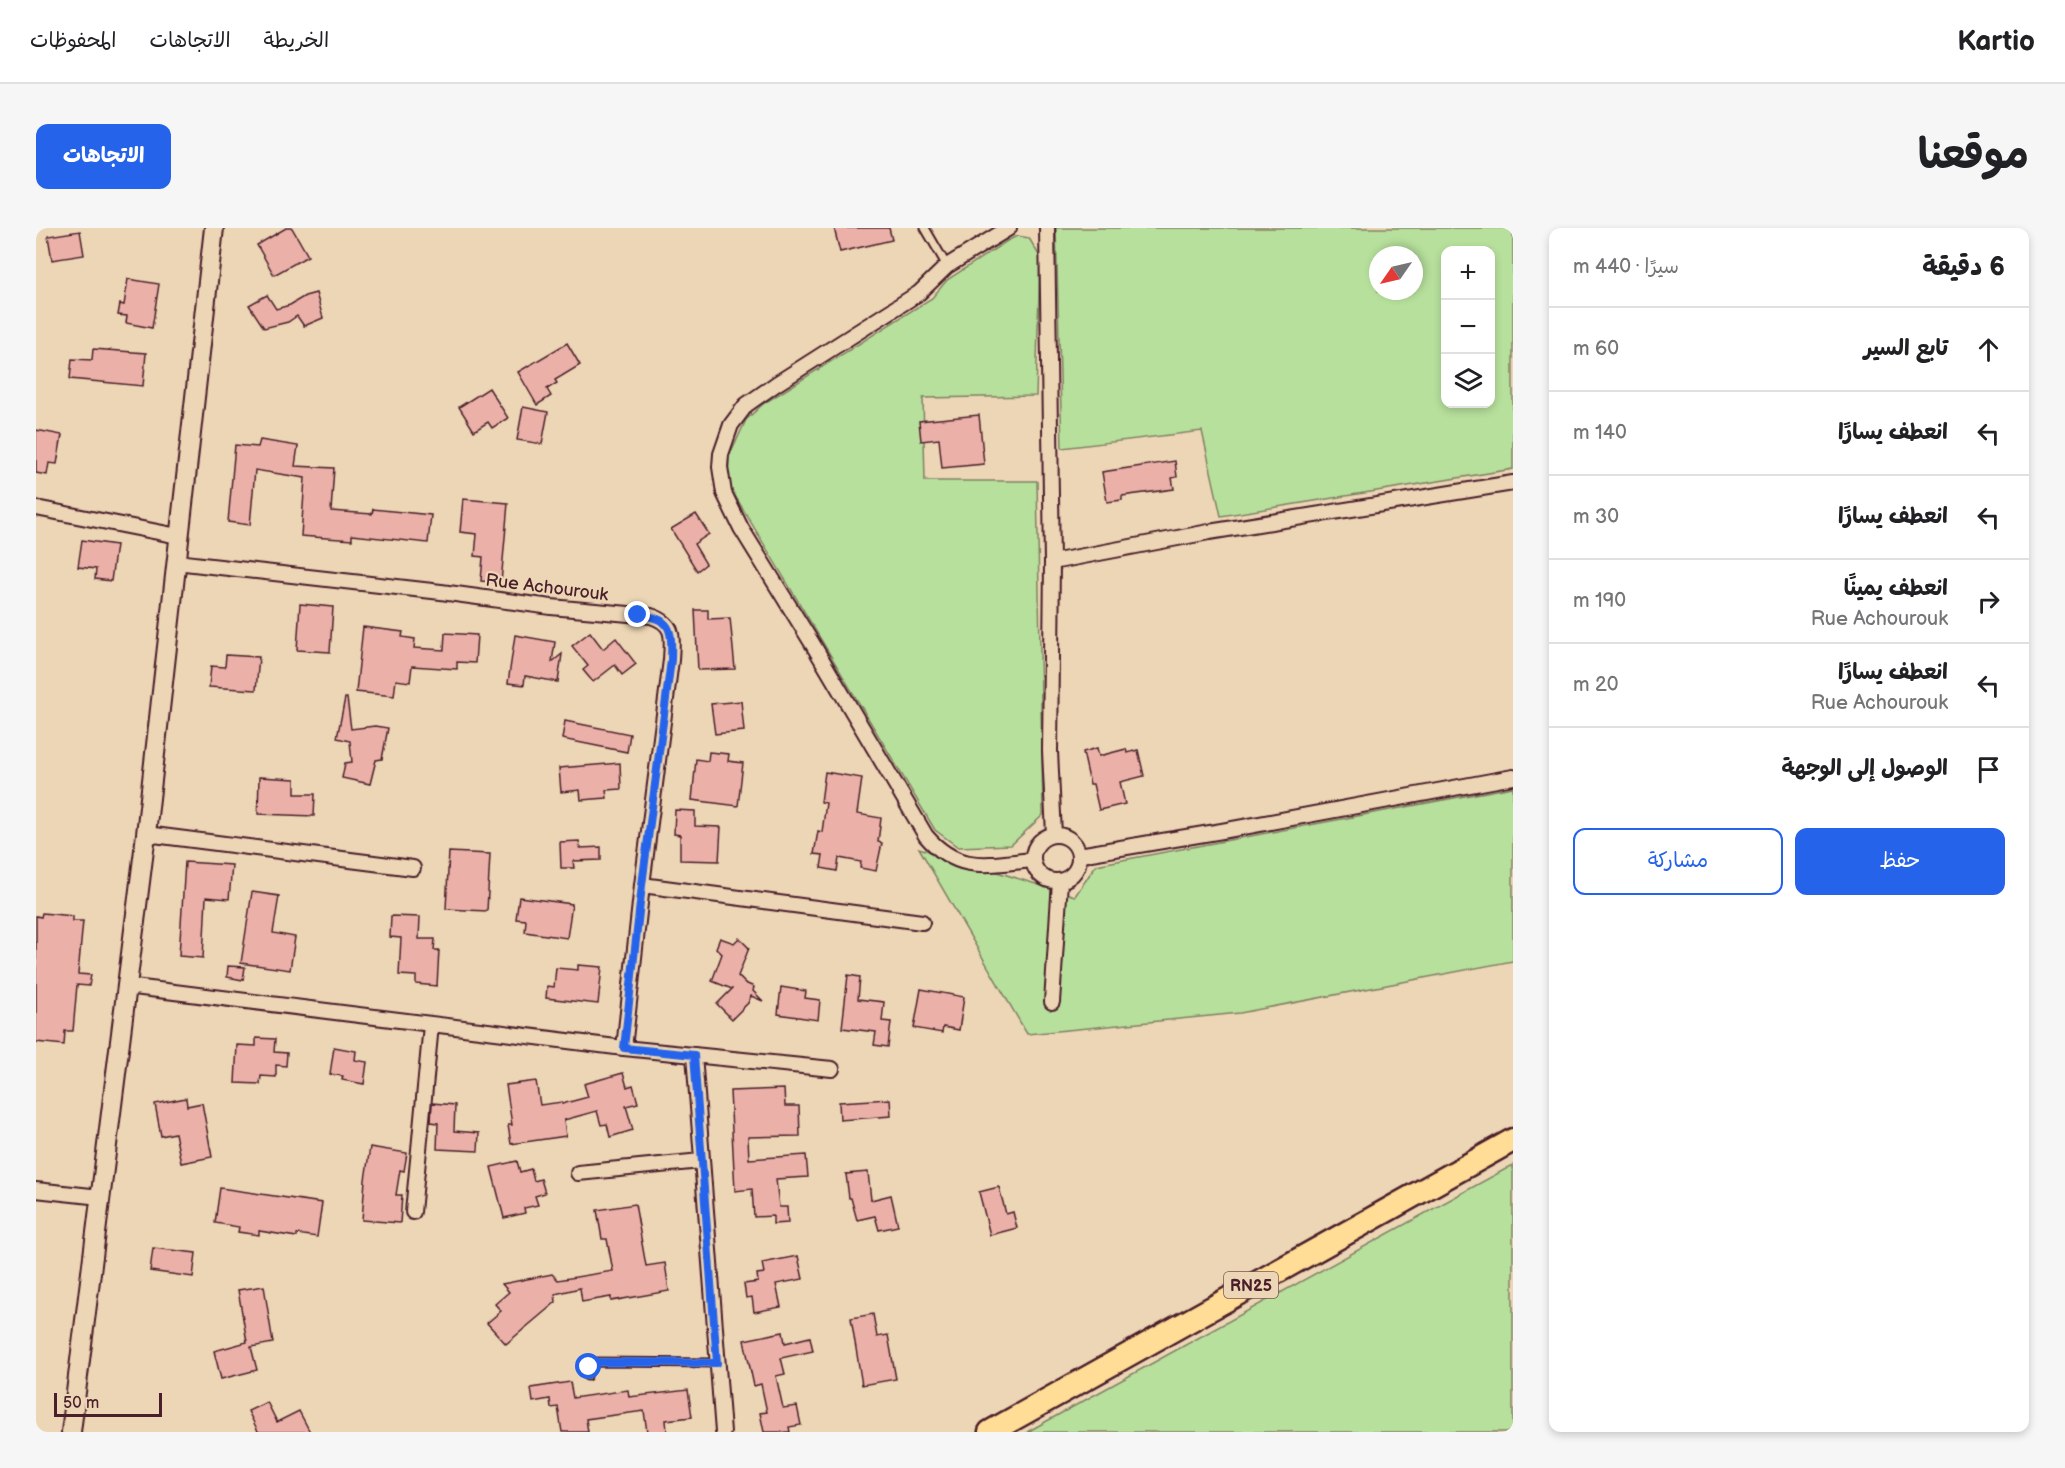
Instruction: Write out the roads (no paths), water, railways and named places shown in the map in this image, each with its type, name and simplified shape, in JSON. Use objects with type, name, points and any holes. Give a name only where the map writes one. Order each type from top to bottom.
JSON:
[{"type":"main road","name":"RN25","points":[[990,1432],[1513,1140]]},
{"type":"street","points":[[71,1432],[146,834],[214,228]]},
{"type":"street","points":[[1009,228],[947,266],[919,293],[746,405],[731,425],[724,440],[720,467],[721,480],[730,508],[741,528],[926,836],[947,856],[960,862],[977,864],[1033,860]]},
{"type":"street","points":[[1047,228],[1052,562],[1050,751],[1054,835]]},
{"type":"street","points":[[1052,562],[1209,532],[1513,483]]},
{"type":"street","points":[[36,508],[178,536]]},
{"type":"street","name":"Rue Achourouk","points":[[176,562],[551,607],[651,616],[663,621],[672,632],[671,660],[624,1048]]},
{"type":"street","points":[[1079,855],[1513,777]]},
{"type":"street","points":[[146,834],[412,868]]},
{"type":"street","points":[[1054,835],[1071,841],[1079,855],[1079,862],[1073,874],[1060,881],[1046,879],[1039,874],[1033,860],[1034,850],[1039,842],[1054,835]]},
{"type":"street","points":[[1052,1002],[1060,881]]},
{"type":"street","points":[[642,885],[922,922]]},
{"type":"street","points":[[126,986],[624,1048],[832,1069]]},
{"type":"street","points":[[413,1212],[431,1025]]},
{"type":"street","points":[[694,1055],[723,1432]]},
{"type":"street","points":[[578,1173],[701,1161]]},
{"type":"street","points":[[36,1190],[100,1197]]},
{"type":"lane","points":[[925,228],[947,266]]},
{"type":"lane","points":[[587,1376],[589,1367],[598,1362],[717,1363]]}]
